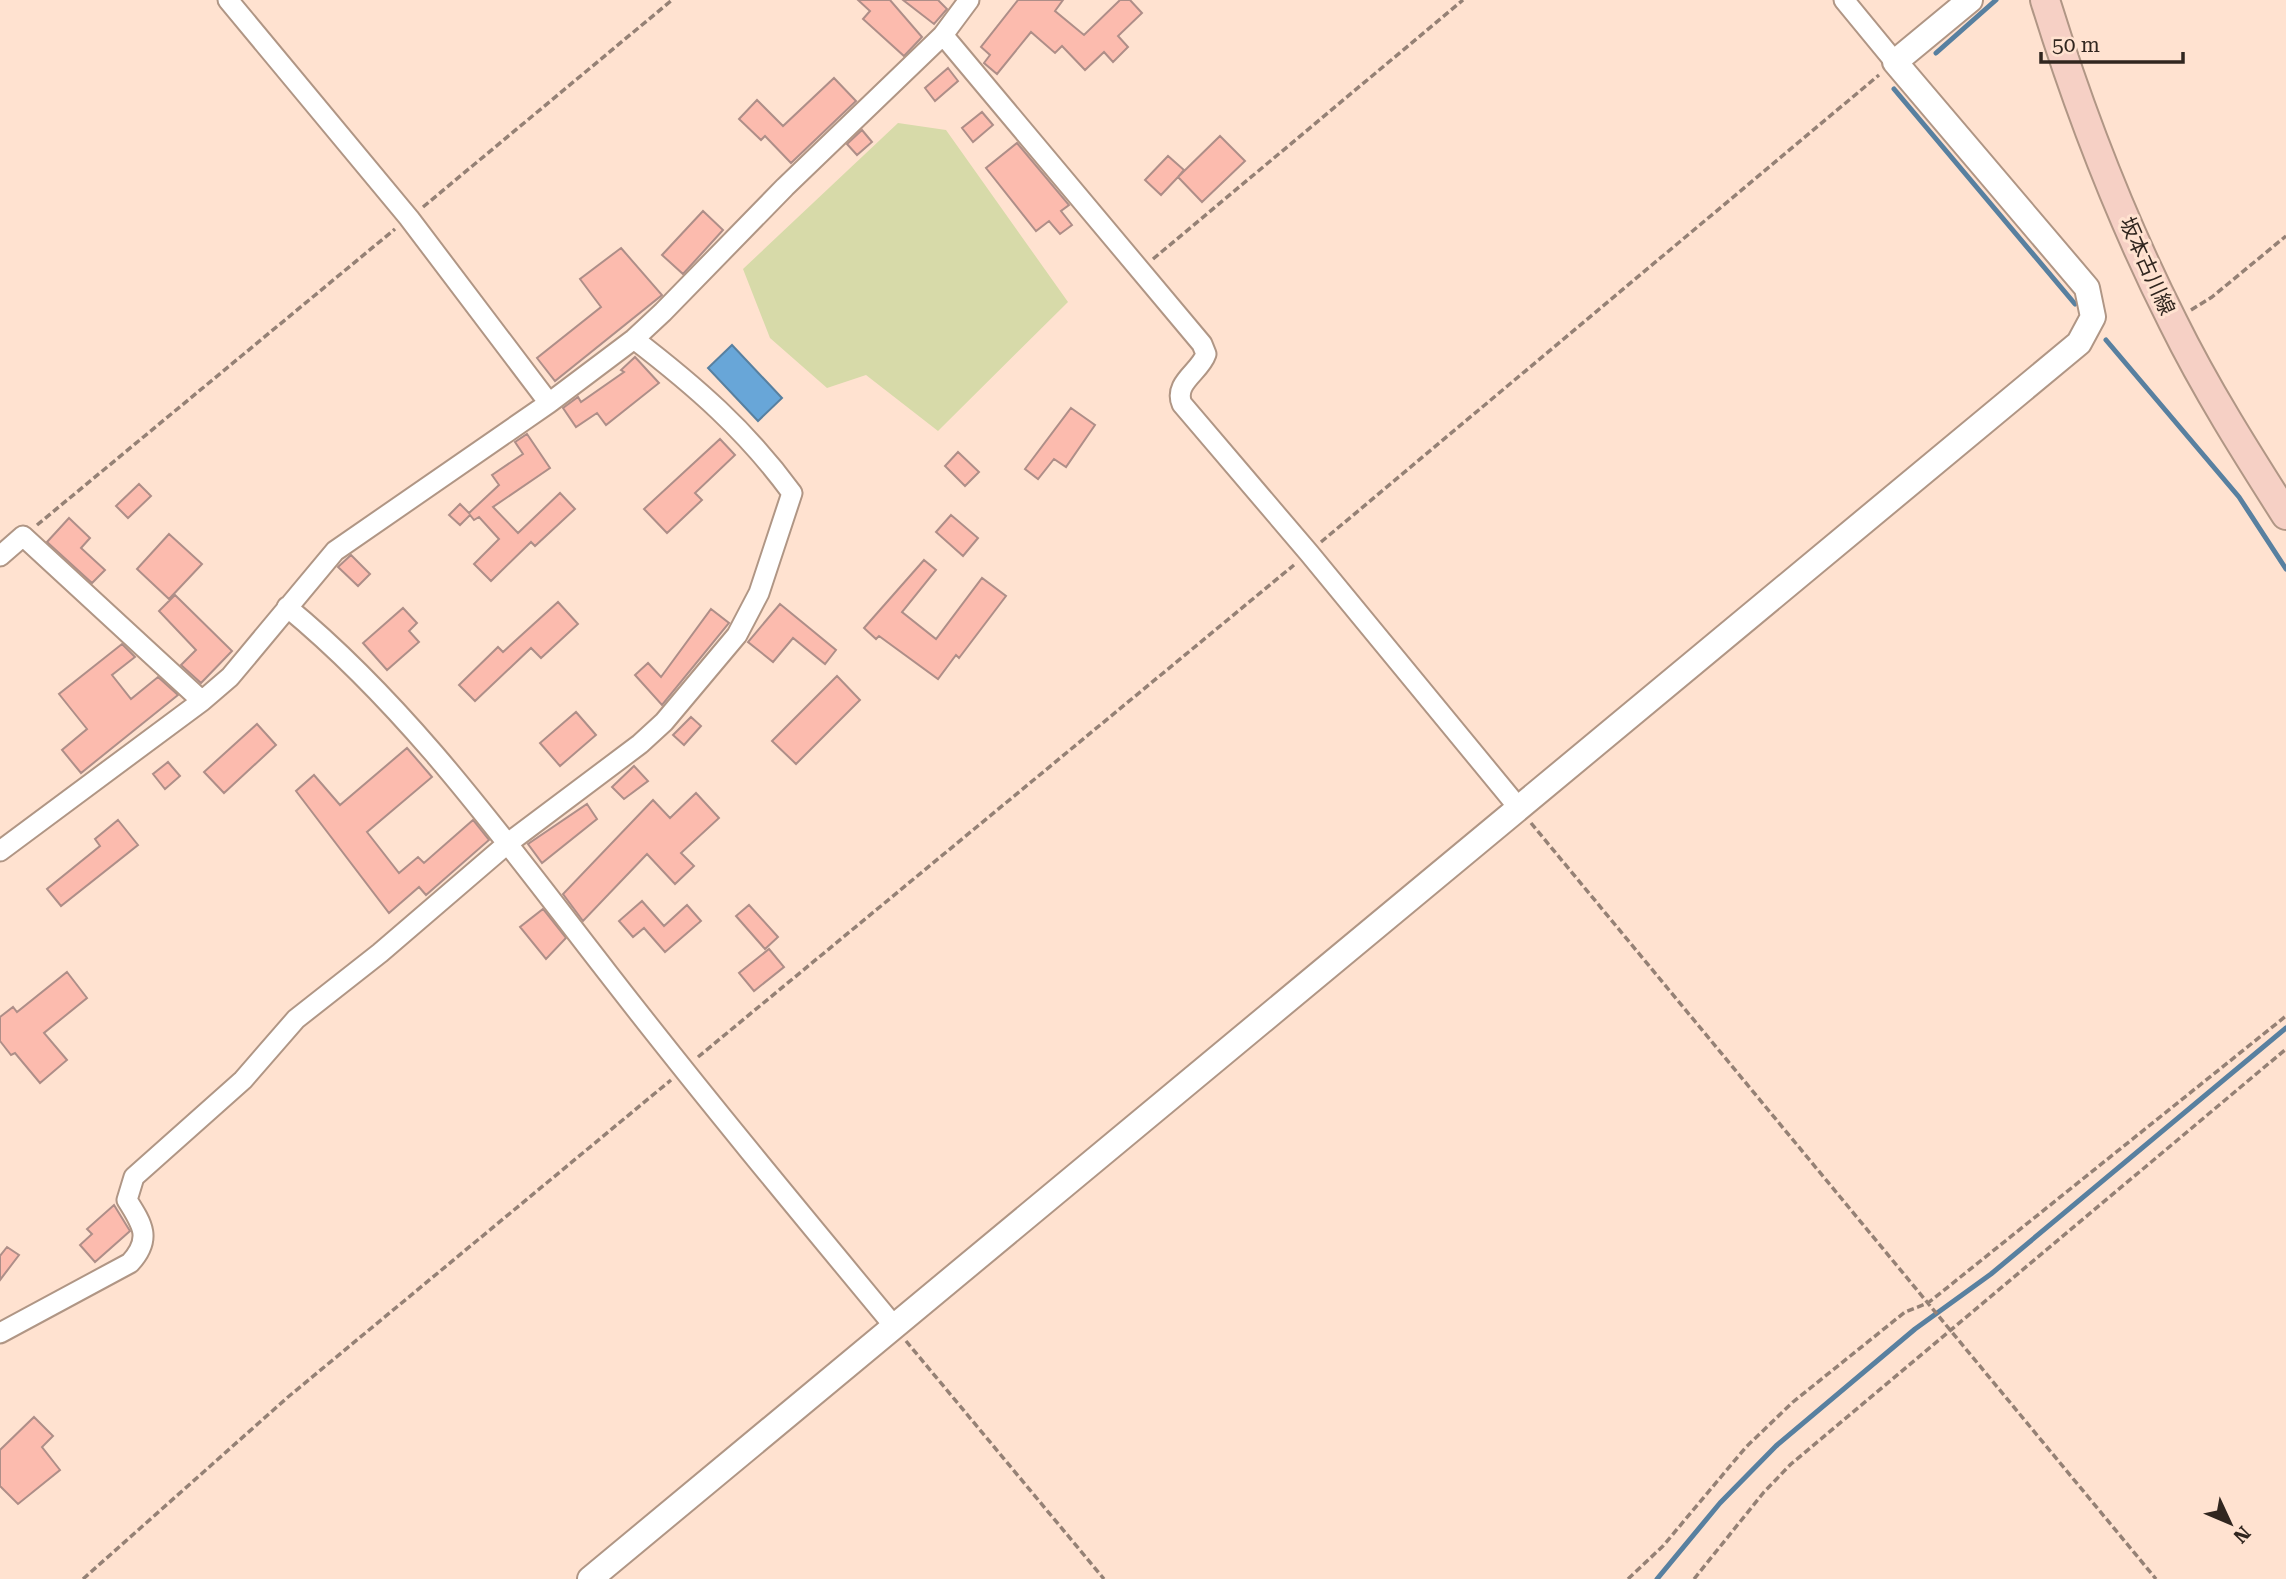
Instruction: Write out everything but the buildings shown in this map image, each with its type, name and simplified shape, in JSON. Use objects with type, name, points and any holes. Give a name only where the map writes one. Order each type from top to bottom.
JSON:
[{"type":"main road","name":"坂本古川線","points":[[2045,0],[2092,137],[2172,322],[2235,433],[2286,515]]},
{"type":"street","points":[[228,0],[409,218],[549,402]]},
{"type":"street","points":[[0,851],[202,701],[230,677],[335,551],[549,402],[634,339],[690,286],[785,187],[943,35],[969,0]]},
{"type":"street","points":[[590,1579],[2079,344],[2093,317],[2087,288],[1844,0]]},
{"type":"street","points":[[1895,62],[1970,0]]},
{"type":"street","points":[[943,35],[1138,272],[1202,344],[1206,354],[1203,364],[1181,386],[1178,396],[1182,404],[1309,552],[1518,807]]},
{"type":"street","points":[[0,1333],[130,1263],[141,1251],[144,1236],[142,1223],[127,1200],[134,1177],[243,1080],[296,1019],[380,953],[508,844],[640,744],[725,653],[759,593],[792,493],[769,462],[700,389],[634,339]]},
{"type":"street","points":[[0,556],[23,536],[202,701]]},
{"type":"street","points":[[287,607],[370,682],[508,844],[683,1070],[894,1326]]},
{"type":"path","points":[[23,536],[672,0]]},
{"type":"path","points":[[1138,272],[1463,0]]},
{"type":"path","points":[[83,1579],[288,1396],[1309,552],[1895,62]]},
{"type":"path","points":[[2172,322],[2212,297],[2286,236]]},
{"type":"path","points":[[1518,807],[2156,1579]]},
{"type":"path","points":[[1628,1579],[1662,1546],[1746,1447],[1793,1402],[1905,1312],[1928,1303],[2286,1016]]},
{"type":"path","points":[[1694,1579],[1764,1492],[1791,1464],[1948,1329],[2286,1049]]},
{"type":"path","points":[[894,1326],[1104,1579]]},
{"type":"green space","points":[[898,123],[946,130],[1068,302],[938,431],[866,375],[827,388],[770,338],[743,269]]},
{"type":"water","points":[[732,345],[782,398],[758,421],[708,368]]},
{"type":"waterway","points":[[1936,53],[1996,0]]},
{"type":"waterway","points":[[1894,89],[2075,304]]},
{"type":"waterway","points":[[2106,340],[2239,497],[2286,569]]},
{"type":"waterway","points":[[1657,1579],[1720,1503],[1776,1446],[1915,1329],[1991,1274],[2286,1028]]}]
